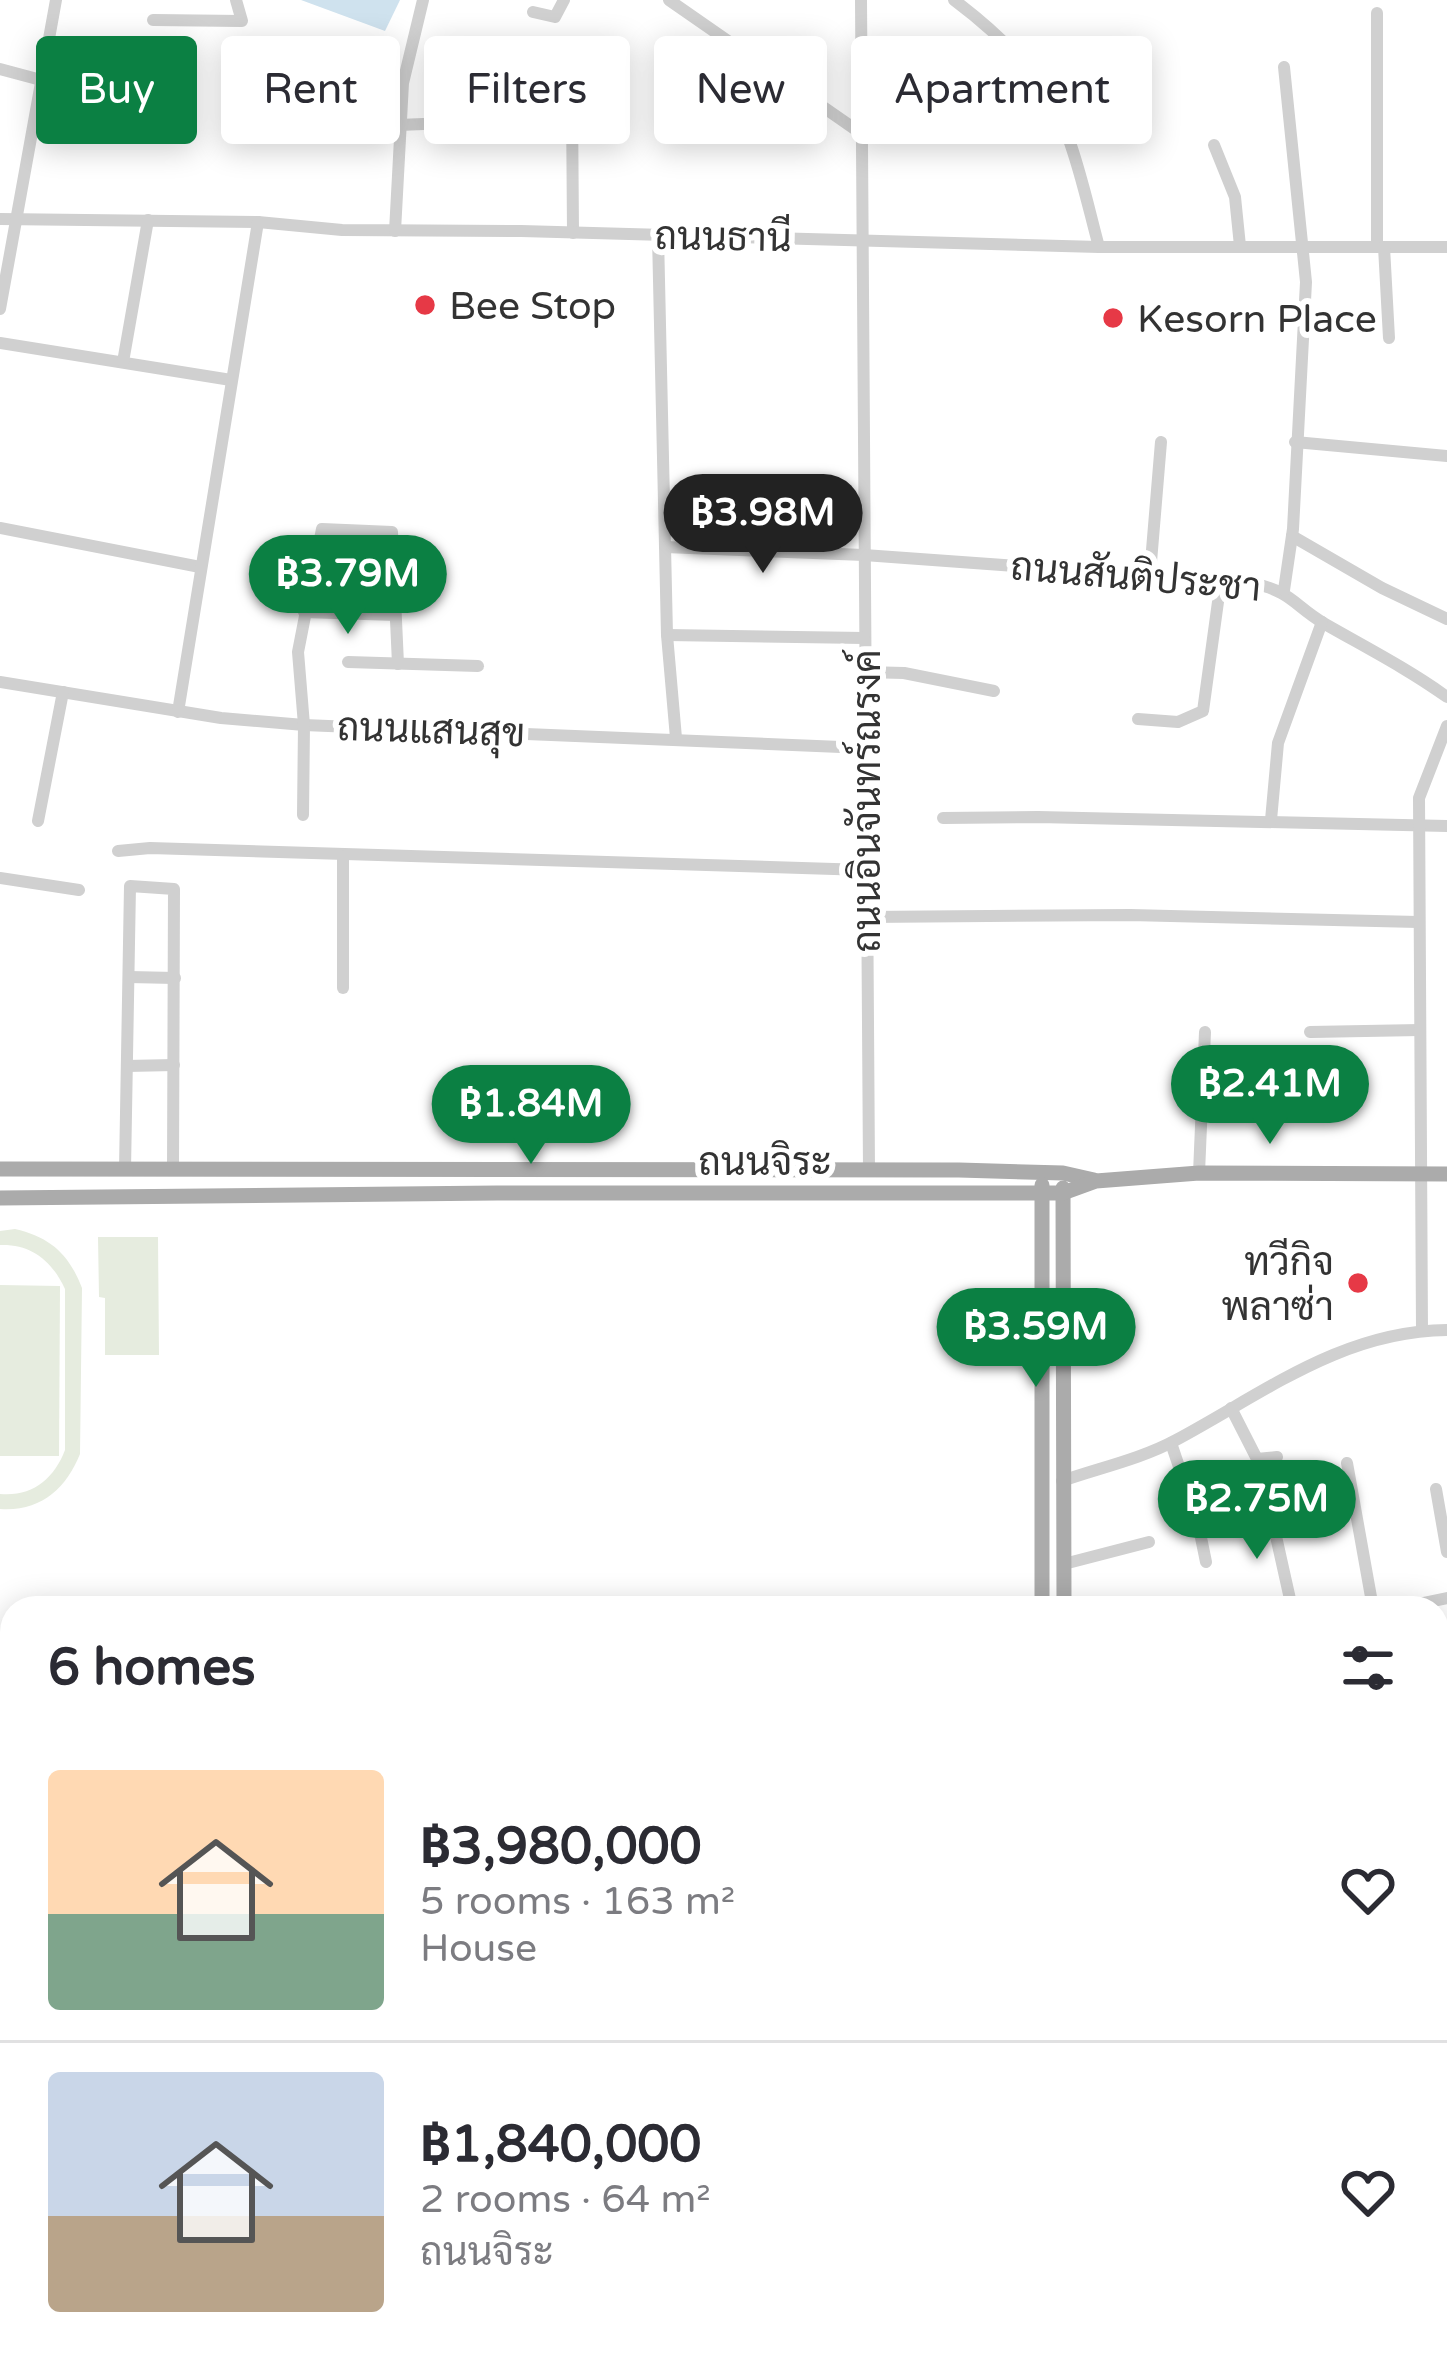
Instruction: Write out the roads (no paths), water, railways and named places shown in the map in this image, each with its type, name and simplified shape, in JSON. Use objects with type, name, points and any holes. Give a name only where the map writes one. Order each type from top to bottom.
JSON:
[{"type":"main road","points":[[496,1168],[486,1182],[497,1193]]},
{"type":"main road","name":"ถนนจิระ","points":[[0,1169],[868,1170],[1063,1173],[1096,1181]]},
{"type":"main road","points":[[470,1169],[480,1182],[471,1193]]},
{"type":"main road","points":[[1042,1172],[1042,1596]]},
{"type":"main road","points":[[1063,1173],[1064,1596]]},
{"type":"main road","name":"ถนนจิระ","points":[[0,1198],[1063,1193],[1096,1181],[1199,1173],[1447,1174]]},
{"type":"street","points":[[49,36],[56,0]]},
{"type":"street","points":[[153,20],[242,21],[236,0]]},
{"type":"street","points":[[400,114],[423,0]]},
{"type":"street","points":[[533,12],[555,17],[564,0]]},
{"type":"street","points":[[669,0],[851,126]]},
{"type":"street","name":"ถนนอินจันทร์ณรงค์","points":[[861,0],[861,36]]},
{"type":"street","points":[[954,0],[1014,50],[1046,94],[1068,136],[1099,247]]},
{"type":"street","points":[[1377,13],[1380,247],[1389,338]]},
{"type":"street","points":[[1284,67],[1306,282],[1292,536],[1284,590]]},
{"type":"street","points":[[0,69],[36,79]]},
{"type":"street","points":[[400,125],[497,121],[506,100],[572,101],[573,233]]},
{"type":"street","points":[[0,309],[36,108]]},
{"type":"street","points":[[395,231],[398,144]]},
{"type":"street","name":"ถนนอินจันทร์ณรงค์","points":[[862,144],[868,1170]]},
{"type":"street","points":[[1214,145],[1235,197],[1240,246]]},
{"type":"street","name":"ถนนธานี","points":[[0,219],[1099,247],[1447,247]]},
{"type":"street","points":[[123,362],[148,220]]},
{"type":"street","points":[[178,712],[258,222]]},
{"type":"street","points":[[658,236],[667,635],[676,738]]},
{"type":"street","points":[[0,343],[231,380]]},
{"type":"street","points":[[1150,574],[1161,442]]},
{"type":"street","points":[[1294,442],[1447,456]]},
{"type":"street","points":[[0,528],[200,567]]},
{"type":"street","points":[[303,815],[304,725],[298,652],[322,529],[392,532],[398,664]]},
{"type":"street","points":[[1292,536],[1447,619]]},
{"type":"street","name":"ถนนสันติประชา","points":[[665,547],[1150,574],[1284,590],[1322,622],[1399,663],[1447,698]]},
{"type":"street","points":[[1138,719],[1178,722],[1203,711],[1221,580]]},
{"type":"street","points":[[304,611],[395,615]]},
{"type":"street","points":[[1271,820],[1278,743],[1322,622]]},
{"type":"street","points":[[667,635],[864,638]]},
{"type":"street","points":[[348,662],[478,666]]},
{"type":"street","points":[[864,672],[904,673],[994,691]]},
{"type":"street","name":"ถนนแสนสุข","points":[[0,682],[178,712],[304,725],[865,748]]},
{"type":"street","points":[[38,821],[63,692]]},
{"type":"street","points":[[1422,1330],[1419,798],[1447,726]]},
{"type":"street","points":[[943,818],[1447,826]]},
{"type":"street","points":[[118,851],[150,848],[866,870]]},
{"type":"street","points":[[343,856],[343,988]]},
{"type":"street","points":[[0,878],[79,890]]},
{"type":"street","points":[[125,1169],[130,886],[174,889],[173,1170]]},
{"type":"street","points":[[866,917],[1130,915],[1418,922]]},
{"type":"street","points":[[129,977],[175,978]]},
{"type":"street","points":[[1310,1032],[1420,1030]]},
{"type":"street","points":[[1199,1173],[1205,1032]]},
{"type":"street","points":[[127,1066],[174,1065]]},
{"type":"street","points":[[1062,1480],[1171,1443],[1313,1362],[1370,1339],[1447,1330]]},
{"type":"street","points":[[1231,1408],[1257,1459],[1277,1457]]},
{"type":"street","points":[[1171,1443],[1206,1562]]},
{"type":"street","points":[[1347,1463],[1370,1596]]},
{"type":"street","points":[[1436,1489],[1447,1552]]},
{"type":"street","points":[[1269,1504],[1289,1596]]},
{"type":"street","points":[[1064,1564],[1149,1542]]},
{"type":"water","points":[[301,0],[400,0],[385,31]]},
{"type":"place","name":"Bee Stop","points":[[425,305]]},
{"type":"place","name":"Kesorn Place","points":[[1113,318]]},
{"type":"place","name":"ทวีกิจ พลาซ่า","points":[[1358,1283]]}]
